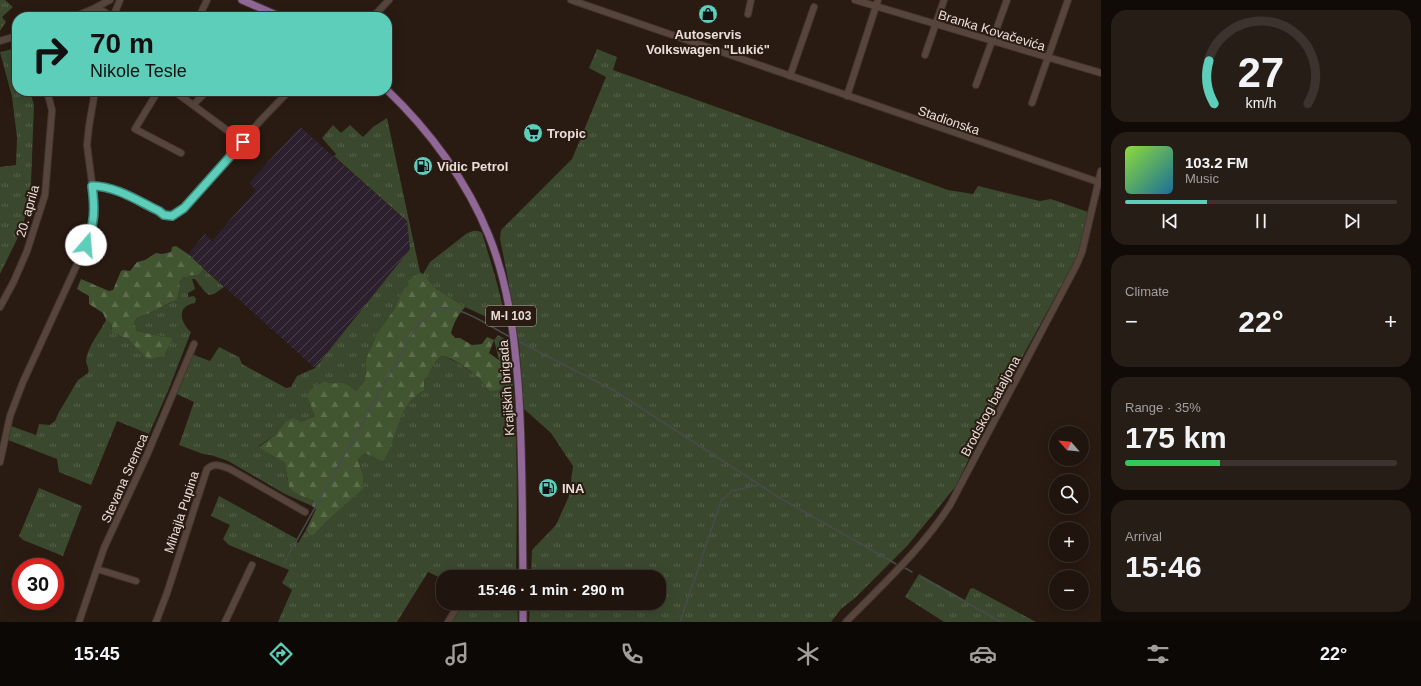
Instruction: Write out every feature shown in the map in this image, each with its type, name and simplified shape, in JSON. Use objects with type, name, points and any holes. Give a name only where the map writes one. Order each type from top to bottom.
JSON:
[{"type":"main road","points":[[242,0],[268,12]]},
{"type":"main road","name":"Krajiških brigada","points":[[392,95],[430,137],[460,181],[486,230],[502,276],[513,328],[519,400],[522,445],[523,570]]},
{"type":"main road","points":[[523,610],[523,622]]},
{"type":"street","points":[[113,12],[120,0]]},
{"type":"street","points":[[201,12],[207,0]]},
{"type":"street","points":[[378,12],[389,0]]},
{"type":"street","name":"Stadionska","points":[[571,0],[581,2],[1100,183]]},
{"type":"street","points":[[748,14],[751,0]]},
{"type":"street","name":"Branka Kovačevića","points":[[855,0],[877,3],[936,25],[1101,74]]},
{"type":"street","points":[[925,55],[944,0]]},
{"type":"street","points":[[976,85],[1006,0]]},
{"type":"street","points":[[1032,103],[1068,0]]},
{"type":"street","points":[[86,12],[108,1],[110,12]]},
{"type":"street","points":[[847,96],[877,3]]},
{"type":"street","points":[[790,76],[814,7]]},
{"type":"street","points":[[93,9],[105,12]]},
{"type":"street","points":[[0,41],[12,37]]},
{"type":"street","name":"20. aprila","points":[[0,307],[14,281],[27,251],[45,195],[52,110],[48,96]]},
{"type":"street","points":[[0,462],[10,416],[91,234],[95,215],[87,145],[94,96]]},
{"type":"street","points":[[155,96],[135,129],[181,153]]},
{"type":"street","points":[[182,96],[243,142]]},
{"type":"street","points":[[194,104],[202,96]]},
{"type":"street","points":[[92,186],[100,186],[118,191],[159,211],[164,215],[172,216],[184,208],[261,120],[284,96]]},
{"type":"street","name":"Brodskog bataljona","points":[[846,622],[921,545],[950,505],[1076,266],[1082,252],[1100,183],[1101,171]]},
{"type":"street","name":"Stevana Sremca","points":[[79,622],[104,548],[147,455],[194,344]]},
{"type":"street","name":"Mihajla Pupina","points":[[159,621],[207,469],[211,466],[220,465],[230,469],[305,512]]},
{"type":"street","points":[[226,622],[252,565]]},
{"type":"street","points":[[97,569],[136,582]]},
{"type":"street","points":[[448,622],[456,610]]},
{"type":"shaded area","points":[[300,127],[407,221],[410,249],[315,368],[188,254],[205,234],[212,241],[256,190],[249,183]]},
{"type":"green space","points":[[0,0],[5,0],[13,7],[2,17],[6,22],[0,31]]},
{"type":"green space","points":[[12,49],[12,96],[31,96],[34,105],[31,184],[23,227],[0,274],[0,167],[16,165],[17,137],[12,97],[0,52]]},
{"type":"green space","points":[[597,49],[617,57],[613,70],[948,190],[973,194],[978,186],[1040,201],[1051,199],[1088,212],[1083,237],[1076,259],[984,427],[956,486],[908,545],[855,598],[841,609],[831,622],[529,622],[530,610],[666,610],[666,570],[531,570],[532,550],[556,525],[569,496],[573,466],[551,433],[524,409],[519,345],[500,239],[501,230],[572,159],[606,77],[589,68]]},
{"type":"green space","points":[[387,118],[420,272],[423,274],[430,262],[466,234],[474,231],[482,233],[496,279],[506,326],[465,307],[435,288],[428,280],[404,288],[393,311],[377,333],[366,359],[365,380],[356,391],[347,385],[324,381],[311,389],[315,416],[301,422],[285,422],[275,435],[259,446],[285,463],[289,488],[295,493],[314,501],[312,506],[285,494],[228,461],[179,445],[194,402],[172,392],[189,353],[210,361],[219,347],[239,357],[242,364],[286,388],[291,387],[297,376],[315,368],[410,249],[407,221],[334,156],[336,154],[322,138],[333,125],[341,133],[350,125],[363,137],[373,127]]},
{"type":"green space","points":[[176,246],[188,254],[204,269],[198,275],[185,276],[179,282],[180,288],[177,300],[137,318],[134,323],[137,331],[173,339],[163,356],[148,359],[129,340],[111,332],[112,325],[106,320],[103,313],[89,304],[89,296],[77,289],[81,279],[109,291],[113,290],[121,271],[130,271],[137,262],[145,260],[156,253],[162,254],[171,252],[172,247]]},
{"type":"green space","points":[[204,269],[224,287],[214,294],[209,295],[195,279],[192,279],[195,289],[188,293],[188,297],[194,296],[196,299],[195,303],[185,307],[182,311],[182,319],[184,324],[191,332],[149,434],[117,421],[91,485],[59,472],[57,459],[8,440],[11,426],[36,435],[39,424],[50,425],[55,421],[78,380],[88,373],[89,370],[86,361],[89,350],[106,320],[112,325],[111,332],[129,340],[153,359],[163,356],[169,337],[137,331],[134,323],[137,318],[177,300],[180,288],[179,282],[185,276],[198,275]]},
{"type":"green space","points":[[417,274],[423,274],[435,288],[465,307],[456,319],[452,329],[451,333],[455,338],[460,338],[472,345],[482,344],[487,337],[494,340],[489,353],[503,363],[505,378],[499,390],[489,391],[479,378],[466,368],[450,358],[441,356],[424,381],[424,391],[411,401],[402,414],[383,462],[365,453],[358,459],[363,475],[363,489],[326,522],[314,535],[309,535],[306,530],[316,509],[312,506],[314,501],[295,493],[289,488],[285,463],[259,447],[275,435],[285,422],[293,418],[301,422],[315,416],[307,395],[311,389],[324,381],[345,384],[356,391],[365,380],[366,359],[377,333],[393,311],[404,288],[409,285],[408,281]]},
{"type":"green space","points":[[498,335],[508,341],[512,370],[516,429],[516,570],[436,570],[436,576],[428,572],[397,622],[278,622],[292,590],[282,583],[289,570],[229,545],[223,539],[230,525],[211,516],[219,496],[297,539],[295,541],[298,543],[306,530],[309,535],[314,535],[356,495],[363,475],[358,459],[365,453],[383,462],[401,413],[414,396],[424,391],[424,381],[441,356],[455,362],[471,372],[479,378],[489,391],[504,375],[504,366],[499,360],[494,340]]},
{"type":"green space","points":[[39,488],[82,506],[63,556],[23,540],[19,536]]},
{"type":"green space","points":[[919,574],[965,600],[970,589],[973,588],[1036,622],[944,622],[905,597]]},
{"type":"green space","points":[[453,610],[517,610],[518,622],[447,622]]},
{"type":"waterway","points":[[284,563],[418,325],[431,313],[438,309],[446,308],[475,317],[510,337]]},
{"type":"waterway","points":[[520,342],[615,391],[780,498],[896,564]]},
{"type":"waterway","points":[[680,622],[721,501],[732,491],[758,485]]},
{"type":"waterway","points":[[905,568],[912,572]]},
{"type":"waterway","points":[[921,577],[1001,622]]},
{"type":"place","name":"Autoservis Volkswagen \"Lukić\"","points":[[708,14]]},
{"type":"place","name":"Tropic","points":[[533,133]]},
{"type":"place","name":"Vidic Petrol","points":[[423,166]]},
{"type":"place","name":"INA","points":[[548,488]]},
{"type":"route","points":[[86,245],[91,234],[95,215],[92,186],[100,186],[118,191],[159,211],[164,215],[172,216],[184,208],[243,142]]}]
